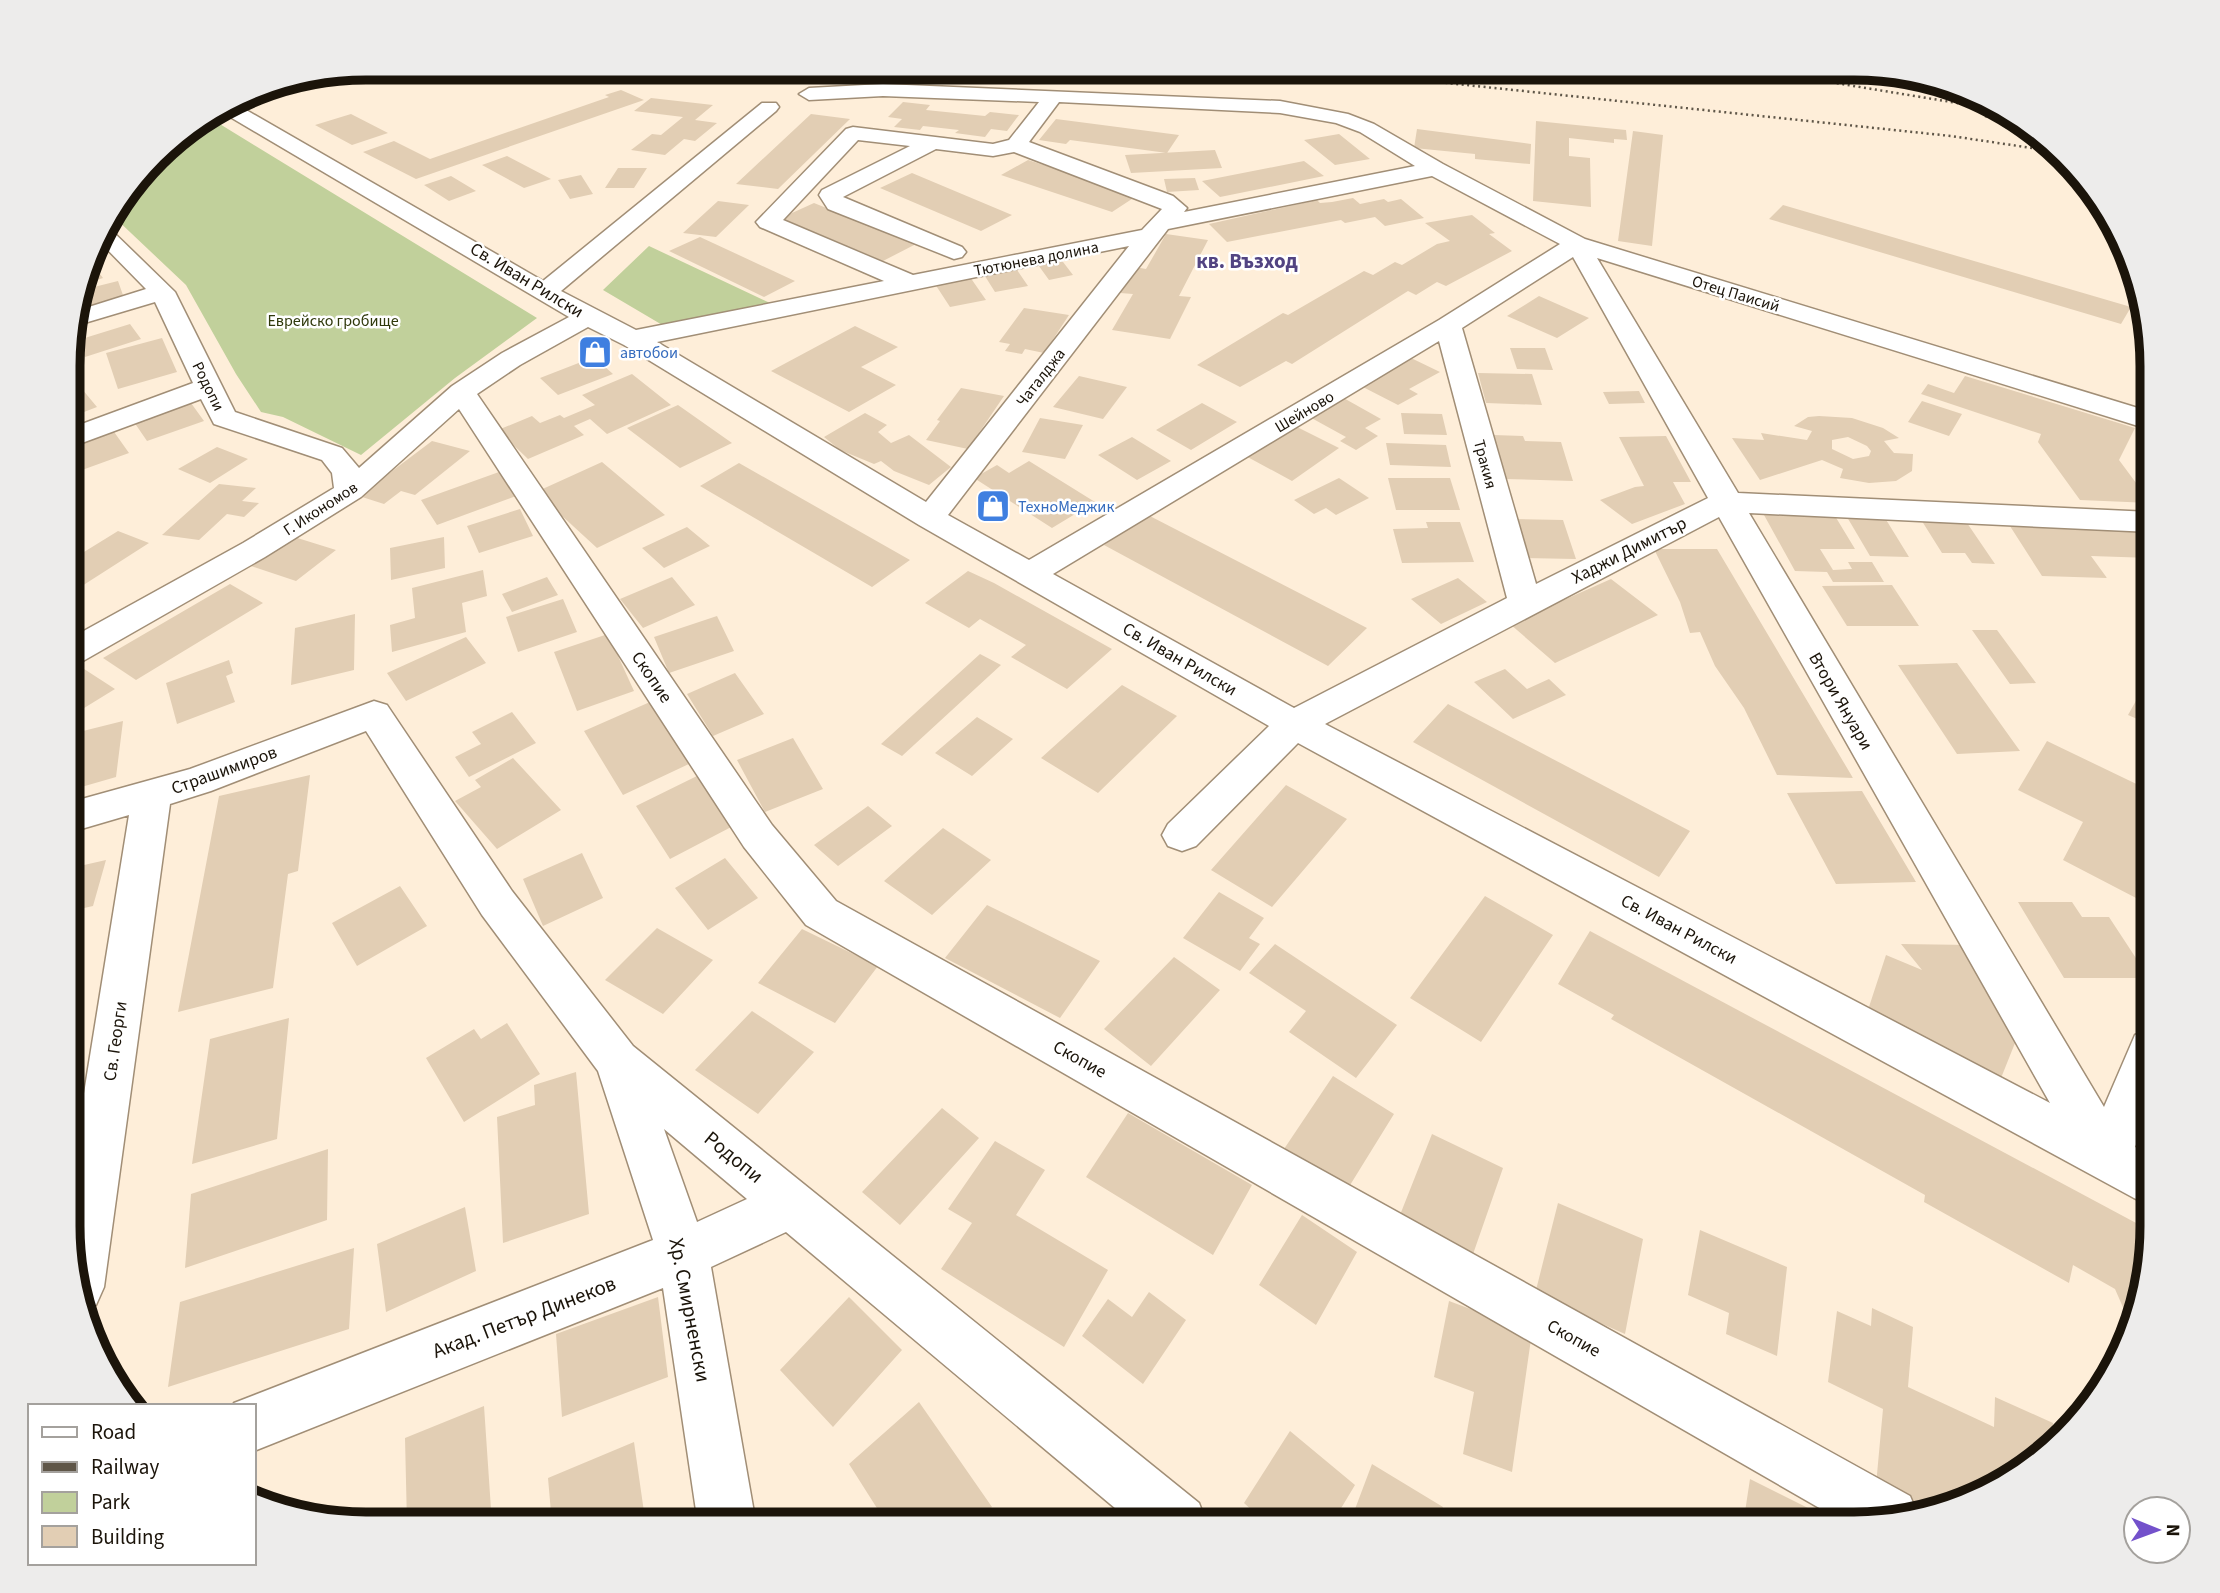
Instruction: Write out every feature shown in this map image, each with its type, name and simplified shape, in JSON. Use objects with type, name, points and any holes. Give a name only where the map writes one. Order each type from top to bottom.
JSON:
[{"type":"street","name":"Отец Паисий","points":[[547,290],[786,98],[883,90],[1266,106],[1341,118],[1367,128],[1435,169],[1577,244],[2140,418]]},
{"type":"street","points":[[1016,145],[1052,98]]},
{"type":"street","name":"Св. Иван Рилски","points":[[236,112],[547,290],[588,317],[633,339],[930,518],[1294,724],[2140,1175]]},
{"type":"street","points":[[874,269],[954,252],[1162,222],[1165,201],[1016,145],[993,150],[853,133],[768,222],[874,269],[910,283]]},
{"type":"street","points":[[932,143],[830,195],[836,204],[954,252]]},
{"type":"street","name":"Тютюнева долина","points":[[633,339],[910,283],[1162,222],[1435,169]]},
{"type":"street","name":"Чаталджа","points":[[930,518],[1162,222]]},
{"type":"street","name":"Родопи","points":[[110,239],[163,292],[224,418],[332,454],[346,472],[350,491]]},
{"type":"street","name":"Шейново","points":[[1029,574],[1448,325],[1577,244]]},
{"type":"street","name":"Втори Януари","points":[[1577,244],[1724,502],[2107,1157]]},
{"type":"street","points":[[85,316],[163,292]]},
{"type":"street","name":"Г. Икономов","points":[[80,648],[254,550],[350,491],[463,392],[511,359],[588,317]]},
{"type":"street","name":"Тракия","points":[[1448,325],[1525,603]]},
{"type":"street","points":[[80,435],[209,387]]},
{"type":"street","name":"Скопие","points":[[463,392],[758,836],[821,913],[1881,1511]]},
{"type":"street","name":"Хаджи Димитър","points":[[1182,835],[1294,724],[1724,502],[2140,521]]},
{"type":"street","name":"Родопи","points":[[374,714],[497,903],[617,1061],[1163,1512]]},
{"type":"street","name":"Страшимиров","points":[[80,815],[198,781],[374,714]]},
{"type":"street","name":"Св. Георги","points":[[82,1258],[152,795]]},
{"type":"street","name":"Хр. Смирненски","points":[[617,1061],[683,1254],[725,1512]]},
{"type":"street","points":[[2107,1157],[2140,1076]]},
{"type":"street","name":"Акад. Петър Динеков","points":[[256,1422],[683,1254],[791,1204]]},
{"type":"green space","name":"Еврейско гробище","points":[[218,123],[537,318],[455,378],[361,455],[283,417],[261,412],[236,374],[186,285],[120,223],[164,164]]},
{"type":"green space","points":[[649,246],[772,304],[664,326],[603,290]]},
{"type":"building","points":[[621,90],[644,100],[416,179],[363,152],[394,141],[430,159],[609,97],[605,95]]},
{"type":"building","points":[[651,98],[713,105],[695,120],[717,123],[695,141],[684,139],[665,155],[631,150],[652,134],[661,135],[683,117],[634,111]]},
{"type":"building","points":[[903,102],[930,105],[926,110],[985,116],[990,112],[1019,115],[1007,131],[991,129],[985,137],[955,133],[959,130],[923,126],[920,130],[894,127],[902,119],[888,117]]},
{"type":"building","points":[[351,114],[388,133],[352,145],[315,125]]},
{"type":"building","points":[[811,114],[850,119],[778,189],[736,184]]},
{"type":"building","points":[[1056,119],[1179,135],[1167,153],[1070,140],[1066,144],[1039,140]]},
{"type":"building","points":[[1536,121],[1626,130],[1627,140],[1614,139],[1614,143],[1569,138],[1569,156],[1590,158],[1591,207],[1533,201]]},
{"type":"building","points":[[1417,129],[1531,144],[1530,164],[1475,159],[1475,154],[1414,148]]},
{"type":"building","points":[[1633,131],[1663,135],[1652,246],[1618,241]]},
{"type":"building","points":[[1339,134],[1370,159],[1335,165],[1304,140]]},
{"type":"building","points":[[1215,150],[1222,168],[1131,173],[1125,155]]},
{"type":"building","points":[[507,156],[551,179],[524,188],[482,165]]},
{"type":"building","points":[[1028,160],[1138,195],[1112,212],[1001,175]]},
{"type":"building","points":[[1304,161],[1324,176],[1220,197],[1202,181]]},
{"type":"building","points":[[618,168],[647,168],[634,188],[605,188]]},
{"type":"building","points":[[912,173],[1012,215],[981,231],[880,188]]},
{"type":"building","points":[[581,175],[593,194],[570,199],[558,180]]},
{"type":"building","points":[[451,176],[476,191],[449,201],[424,185]]},
{"type":"building","points":[[1195,178],[1199,190],[1167,192],[1164,179]]},
{"type":"building","points":[[1353,198],[1360,204],[1401,199],[1424,218],[1385,226],[1375,217],[1345,223],[1341,220],[1227,242],[1209,224],[1317,200],[1320,203]]},
{"type":"building","points":[[718,201],[749,205],[716,237],[683,233]]},
{"type":"building","points":[[814,203],[916,244],[883,261],[781,218]]},
{"type":"building","points":[[1783,205],[2131,307],[2121,324],[1769,219]]},
{"type":"building","points":[[1472,215],[1495,233],[1489,234],[1512,251],[1446,286],[1437,282],[1416,295],[1408,291],[1292,364],[1286,361],[1240,387],[1197,365],[1283,313],[1288,315],[1364,271],[1373,275],[1395,262],[1402,265],[1437,244],[1450,241],[1425,223]]},
{"type":"building","points":[[1166,234],[1208,240],[1179,296],[1191,297],[1170,339],[1112,330],[1133,294],[1120,293],[1135,267],[1146,269]]},
{"type":"building","points":[[700,237],[795,281],[764,297],[669,251]]},
{"type":"building","points":[[1060,258],[1073,275],[1049,280],[1036,262]]},
{"type":"building","points":[[1015,267],[1028,286],[995,292],[983,273]]},
{"type":"building","points":[[97,271],[103,278],[94,281]]},
{"type":"building","points":[[970,277],[986,300],[950,307],[935,284]]},
{"type":"building","points":[[118,281],[124,298],[87,308],[92,288]]},
{"type":"building","points":[[1539,296],[1589,318],[1557,338],[1507,316]]},
{"type":"building","points":[[1024,308],[1069,315],[1044,353],[1025,349],[1022,354],[1005,351],[1010,344],[999,342]]},
{"type":"building","points":[[130,324],[141,339],[85,357],[81,350],[82,339]]},
{"type":"building","points":[[855,326],[898,347],[861,367],[896,385],[849,412],[771,371]]},
{"type":"building","points":[[162,338],[177,372],[118,389],[106,353]]},
{"type":"building","points":[[1510,348],[1545,348],[1553,370],[1517,369]]},
{"type":"building","points":[[594,357],[613,374],[558,395],[540,378]]},
{"type":"building","points":[[1411,358],[1440,372],[1409,389],[1418,394],[1398,405],[1361,386]]},
{"type":"building","points":[[1478,373],[1532,374],[1542,405],[1486,403]]},
{"type":"building","points":[[632,374],[671,405],[607,434],[590,419],[574,426],[584,435],[528,459],[498,430],[532,416],[540,423],[560,415],[564,418],[595,405],[582,395]]},
{"type":"building","points":[[1079,376],[1127,387],[1103,419],[1053,407]]},
{"type":"building","points":[[1965,376],[2135,428],[2119,460],[2140,488],[2140,503],[2080,500],[2038,442],[2041,434],[1921,394],[1928,384],[1954,393]]},
{"type":"building","points":[[961,388],[1004,396],[968,449],[926,440],[940,421],[937,420]]},
{"type":"building","points":[[82,389],[97,407],[80,414]]},
{"type":"building","points":[[1639,391],[1645,403],[1609,404],[1603,392]]},
{"type":"building","points":[[1340,396],[1381,419],[1365,428],[1378,436],[1356,450],[1340,441],[1346,437],[1306,415]]},
{"type":"building","points":[[1922,401],[1962,414],[1949,436],[1908,422]]},
{"type":"building","points":[[191,403],[204,421],[147,441],[134,422]]},
{"type":"building","points":[[1202,403],[1237,422],[1191,450],[1156,430]]},
{"type":"building","points":[[678,405],[732,443],[680,468],[627,428]]},
{"type":"building","points":[[865,413],[887,425],[878,432],[891,443],[909,435],[951,467],[929,485],[894,471],[881,461],[874,464],[840,450],[824,437]]},
{"type":"building","points":[[1401,413],[1442,414],[1447,435],[1404,434]]},
{"type":"building","points":[[1808,417],[1852,418],[1883,428],[1899,438],[1884,441],[1894,453],[1913,454],[1912,471],[1896,481],[1869,483],[1840,478],[1843,469],[1822,460],[1760,480],[1732,438],[1764,440],[1761,433],[1807,440],[1812,431],[1794,426]],"holes":[[[1848,437],[1867,446],[1871,451],[1869,456],[1853,459],[1832,449],[1832,440]]]},
{"type":"building","points":[[1040,418],[1083,425],[1065,459],[1022,452]]},
{"type":"building","points":[[1289,423],[1339,448],[1292,481],[1242,454]]},
{"type":"building","points":[[112,429],[129,453],[80,471],[80,440]]},
{"type":"building","points":[[1493,435],[1523,436],[1525,441],[1561,442],[1573,481],[1505,479]]},
{"type":"building","points":[[1666,436],[1691,482],[1673,482],[1685,504],[1632,524],[1600,500],[1644,486],[1619,437]]},
{"type":"building","points":[[1132,437],[1171,461],[1137,480],[1098,455]]},
{"type":"building","points":[[432,441],[470,451],[415,495],[401,491],[384,504],[359,496]]},
{"type":"building","points":[[1386,443],[1446,445],[1451,467],[1390,465]]},
{"type":"building","points":[[217,447],[248,459],[210,483],[178,469]]},
{"type":"building","points":[[1029,461],[1095,502],[1052,528],[974,478],[997,465],[1009,473]]},
{"type":"building","points":[[602,462],[665,515],[597,548],[536,492]]},
{"type":"building","points":[[739,463],[910,560],[872,587],[700,486]]},
{"type":"building","points":[[499,472],[516,496],[437,525],[421,500]]},
{"type":"building","points":[[1339,478],[1369,498],[1336,515],[1326,508],[1314,514],[1294,500]]},
{"type":"building","points":[[1388,478],[1450,478],[1460,510],[1396,510]]},
{"type":"building","points":[[219,484],[256,488],[242,501],[259,503],[244,517],[227,514],[199,540],[162,535]]},
{"type":"building","points":[[993,497],[1008,504],[995,513],[981,506]]},
{"type":"building","points":[[520,509],[533,536],[479,553],[467,526]]},
{"type":"building","points":[[1146,514],[1367,628],[1328,666],[1104,545]]},
{"type":"building","points":[[1764,515],[1835,516],[1855,549],[1820,549],[1833,570],[1852,569],[1848,562],[1872,562],[1884,582],[1833,582],[1827,572],[1795,571]]},
{"type":"building","points":[[1847,517],[1885,518],[1909,557],[1870,556]]},
{"type":"building","points":[[1920,518],[1965,520],[1995,564],[1972,563],[1965,553],[1942,553]]},
{"type":"building","points":[[1512,519],[1563,520],[1576,559],[1523,558]]},
{"type":"building","points":[[1426,522],[1460,522],[1474,562],[1402,563],[1393,529],[1428,528]]},
{"type":"building","points":[[2008,523],[2140,529],[2140,558],[2091,556],[2107,578],[2042,576]]},
{"type":"building","points":[[687,527],[710,546],[664,568],[642,548]]},
{"type":"building","points":[[118,531],[149,543],[80,587],[80,554]]},
{"type":"building","points":[[291,536],[336,550],[296,581],[251,566]]},
{"type":"building","points":[[444,537],[445,568],[391,580],[390,548]]},
{"type":"building","points":[[1654,549],[1717,549],[1853,778],[1777,775],[1744,708],[1715,666],[1700,632],[1690,633],[1680,602]]},
{"type":"building","points":[[483,570],[487,596],[462,603],[466,632],[392,652],[390,625],[415,618],[412,588]]},
{"type":"building","points":[[968,571],[1112,649],[1067,689],[1011,657],[1026,645],[980,619],[969,628],[925,603]]},
{"type":"building","points":[[547,577],[558,595],[512,612],[502,594]]},
{"type":"building","points":[[672,577],[695,605],[643,628],[620,599]]},
{"type":"building","points":[[1458,578],[1487,602],[1441,624],[1411,599]]},
{"type":"building","points":[[1611,579],[1658,615],[1555,663],[1510,624]]},
{"type":"building","points":[[230,584],[263,603],[136,680],[103,658]]},
{"type":"building","points":[[1892,585],[1919,626],[1847,626],[1822,586]]},
{"type":"building","points":[[563,599],[577,632],[518,652],[506,617]]},
{"type":"building","points":[[355,614],[354,670],[291,685],[295,628]]},
{"type":"building","points":[[717,616],[734,651],[669,673],[654,637]]},
{"type":"building","points":[[1972,630],[1997,630],[2036,683],[2010,684]]},
{"type":"building","points":[[608,634],[634,691],[577,711],[554,652]]},
{"type":"building","points":[[466,637],[486,663],[406,701],[387,673]]},
{"type":"building","points":[[980,654],[1001,665],[902,756],[881,744]]},
{"type":"building","points":[[229,660],[233,673],[226,676],[235,702],[177,724],[166,683]]},
{"type":"building","points":[[1957,663],[2020,751],[1957,754],[1898,665]]},
{"type":"building","points":[[80,668],[115,689],[80,711]]},
{"type":"building","points":[[1505,669],[1527,689],[1549,679],[1566,695],[1513,719],[1474,682]]},
{"type":"building","points":[[735,673],[764,714],[713,736],[687,694]]},
{"type":"building","points":[[1122,685],[1177,716],[1098,793],[1041,758]]},
{"type":"building","points":[[2140,694],[2140,720],[2128,715]]},
{"type":"building","points":[[650,702],[691,763],[623,795],[584,731]]},
{"type":"building","points":[[1448,704],[1690,831],[1659,877],[1413,742]]},
{"type":"building","points":[[512,712],[536,743],[469,777],[455,757],[481,744],[472,732]]},
{"type":"building","points":[[977,717],[1013,739],[972,776],[935,753]]},
{"type":"building","points":[[123,721],[116,777],[80,787],[80,732]]},
{"type":"building","points":[[793,738],[823,789],[765,812],[737,760]]},
{"type":"building","points":[[2047,741],[2140,786],[2138,899],[2063,860],[2083,822],[2018,790]]},
{"type":"building","points":[[513,758],[561,810],[497,849],[455,801],[481,787],[475,780]]},
{"type":"building","points":[[310,775],[298,871],[288,874],[273,988],[178,1012],[219,796]]},
{"type":"building","points":[[699,775],[735,825],[670,859],[636,806]]},
{"type":"building","points":[[1286,785],[1347,819],[1272,907],[1211,870]]},
{"type":"building","points":[[1862,791],[1916,882],[1836,884],[1787,793]]},
{"type":"building","points":[[868,806],[892,826],[838,866],[814,845]]},
{"type":"building","points":[[943,828],[991,860],[932,915],[884,881]]},
{"type":"building","points":[[582,853],[603,898],[543,926],[523,879]]},
{"type":"building","points":[[725,858],[758,898],[708,930],[675,888]]},
{"type":"building","points":[[106,860],[93,906],[80,909],[80,866]]},
{"type":"building","points":[[400,886],[427,926],[357,966],[332,923]]},
{"type":"building","points":[[1219,892],[1264,918],[1249,938],[1260,944],[1240,971],[1183,938]]},
{"type":"building","points":[[1485,896],[1553,935],[1481,1042],[1410,998]]},
{"type":"building","points":[[2018,902],[2072,902],[2082,917],[2109,917],[2140,964],[2140,978],[2064,978]]},
{"type":"building","points":[[987,905],[1100,961],[1060,1018],[945,958]]},
{"type":"building","points":[[657,928],[713,960],[663,1014],[605,980]]},
{"type":"building","points":[[802,929],[878,966],[835,1023],[758,983]]},
{"type":"building","points":[[1590,931],[2140,1225],[2134,1282],[2126,1313],[2115,1289],[2073,1265],[2069,1283],[1924,1202],[1925,1195],[1611,1019],[1614,1015],[1558,984]]},
{"type":"building","points":[[1275,944],[1397,1025],[1356,1078],[1289,1032],[1306,1011],[1249,973]]},
{"type":"building","points":[[1901,944],[1970,945],[2017,1038],[1999,1083],[1867,1013],[1886,955],[1922,970]]},
{"type":"building","points":[[1174,957],[1220,990],[1151,1066],[1104,1029]]},
{"type":"building","points":[[752,1011],[814,1052],[758,1114],[695,1070]]},
{"type":"building","points":[[289,1018],[277,1139],[192,1164],[210,1039]]},
{"type":"building","points":[[507,1023],[540,1074],[464,1122],[426,1058],[474,1029],[481,1039]]},
{"type":"building","points":[[576,1072],[589,1214],[503,1243],[497,1117],[535,1105],[534,1085]]},
{"type":"building","points":[[1333,1076],[1394,1114],[1347,1190],[1284,1149]]},
{"type":"building","points":[[942,1108],[979,1138],[900,1225],[862,1192]]},
{"type":"building","points":[[1128,1113],[1252,1185],[1213,1255],[1086,1177]]},
{"type":"building","points":[[1432,1134],[1503,1168],[1472,1257],[1398,1220]]},
{"type":"building","points":[[995,1141],[1045,1170],[1016,1215],[1108,1270],[1064,1347],[941,1269],[972,1223],[948,1209]]},
{"type":"building","points":[[328,1149],[327,1220],[185,1268],[191,1194]]},
{"type":"building","points":[[1558,1203],[1643,1239],[1625,1334],[1535,1294]]},
{"type":"building","points":[[465,1207],[476,1271],[386,1312],[377,1244]]},
{"type":"building","points":[[1302,1215],[1357,1252],[1316,1325],[1259,1285]]},
{"type":"building","points":[[1700,1230],[1787,1267],[1777,1356],[1726,1334],[1729,1313],[1688,1295]]},
{"type":"building","points":[[354,1248],[349,1329],[168,1387],[180,1302]]},
{"type":"building","points":[[1149,1292],[1186,1320],[1143,1384],[1082,1336],[1108,1299],[1132,1317]]},
{"type":"building","points":[[658,1297],[668,1377],[562,1417],[556,1334]]},
{"type":"building","points":[[849,1297],[902,1350],[833,1427],[780,1370]]},
{"type":"building","points":[[1449,1301],[1532,1332],[1512,1472],[1463,1454],[1474,1392],[1434,1377]]},
{"type":"building","points":[[1872,1308],[1913,1327],[1908,1387],[1994,1427],[1995,1397],[2053,1423],[2052,1432],[1996,1474],[1963,1491],[1927,1503],[1918,1505],[1876,1485],[1883,1409],[1828,1382],[1837,1311],[1871,1326]]},
{"type":"building","points":[[919,1402],[992,1507],[986,1512],[879,1512],[849,1464]]},
{"type":"building","points":[[484,1406],[491,1512],[407,1512],[405,1438]]},
{"type":"building","points":[[1290,1431],[1355,1485],[1339,1512],[1254,1512],[1244,1503]]},
{"type":"building","points":[[634,1442],[644,1512],[551,1512],[548,1478]]},
{"type":"building","points":[[1372,1464],[1443,1507],[1441,1512],[1354,1512]]},
{"type":"building","points":[[1750,1479],[1816,1512],[1745,1512]]},
{"type":"railway","points":[[1419,80],[1951,136],[2038,149]]},
{"type":"railway","points":[[1817,80],[1969,105]]},
{"type":"railway","points":[[1985,116],[1994,118]]},
{"type":"place","name":"автобои","points":[[595,352]]},
{"type":"place","name":"ТехноМеджик","points":[[993,506]]},
{"type":"district","name":"кв. Възход","points":[[1247,261]]}]
